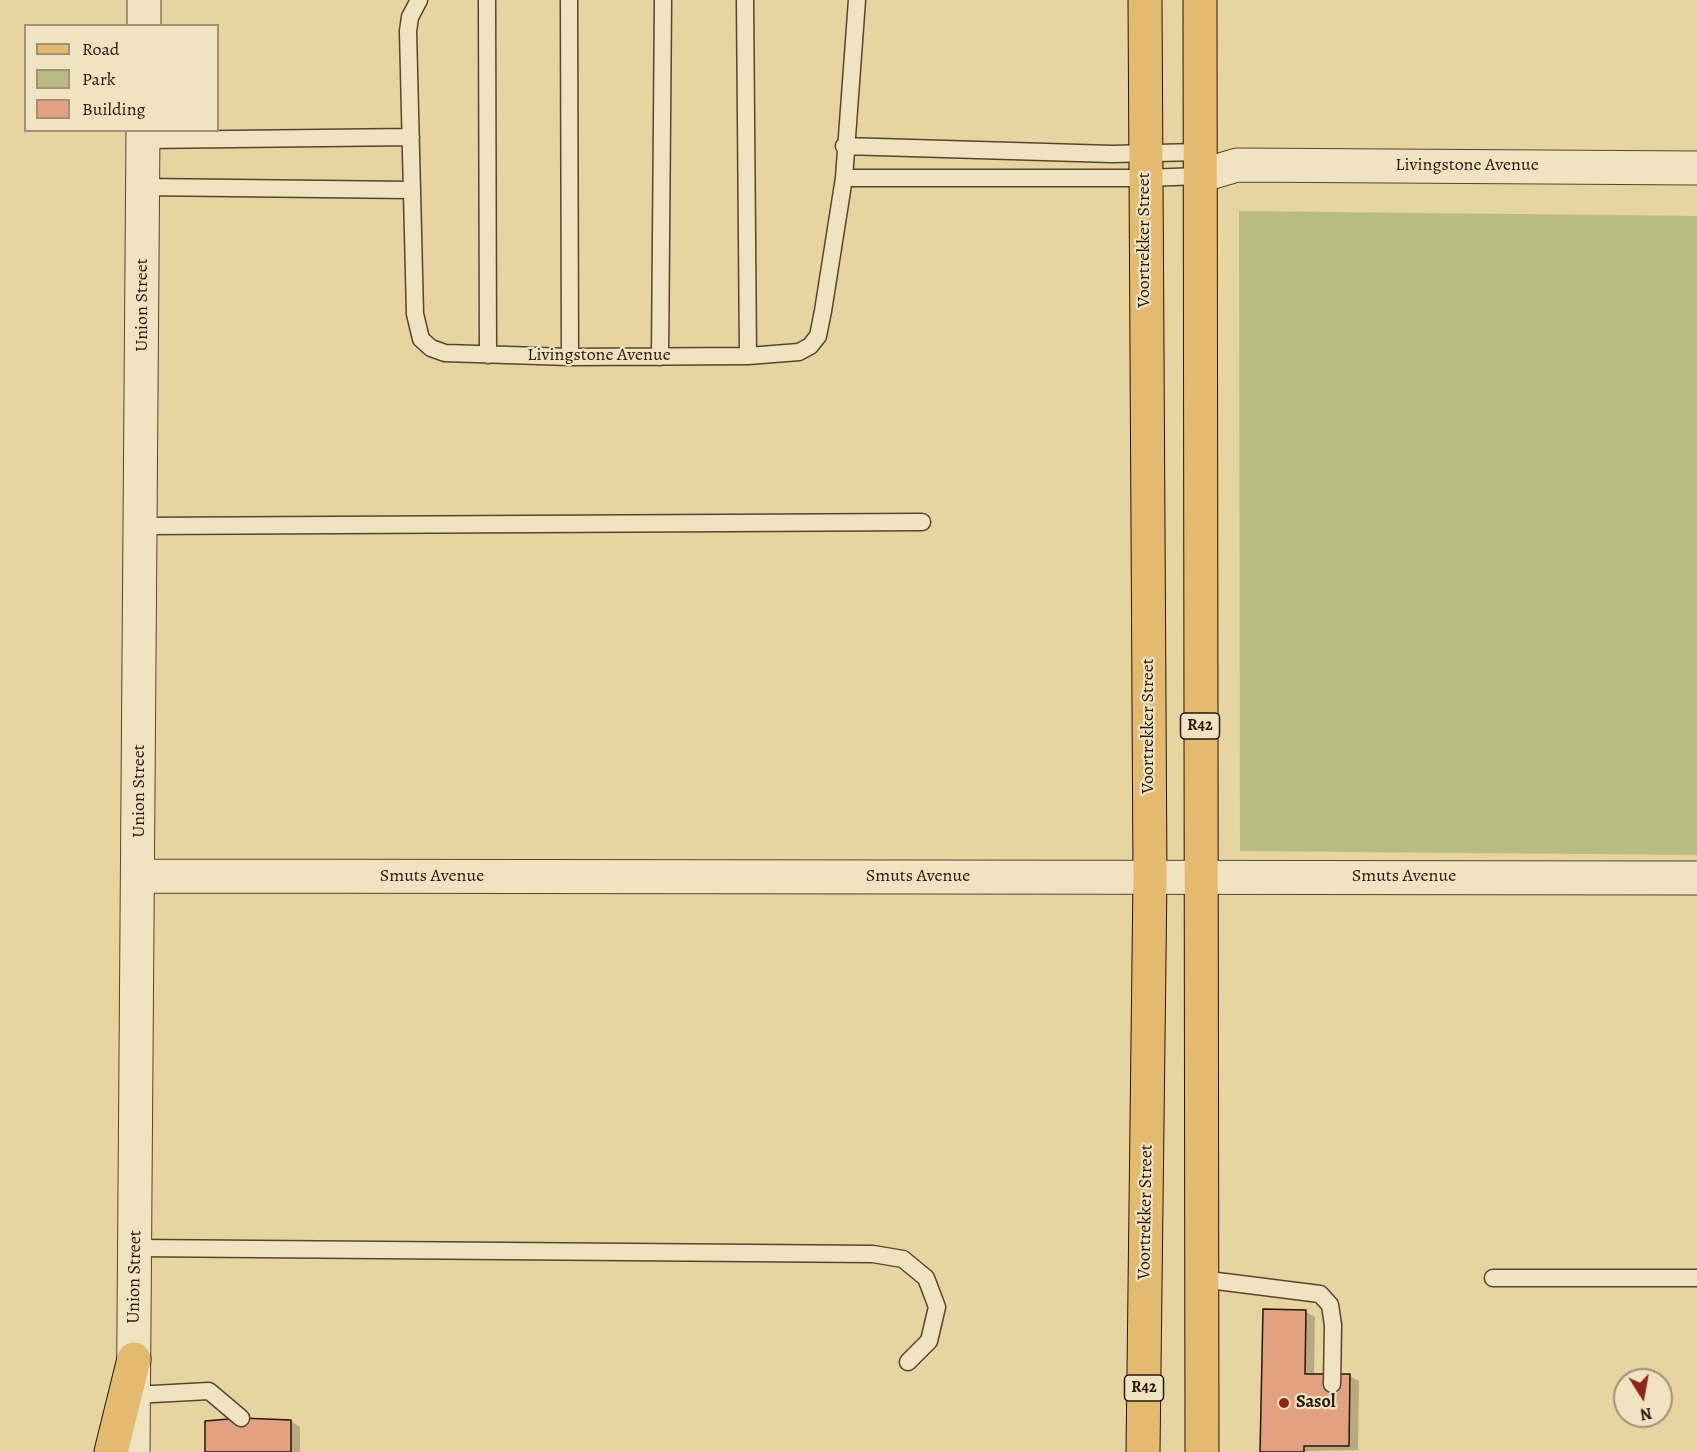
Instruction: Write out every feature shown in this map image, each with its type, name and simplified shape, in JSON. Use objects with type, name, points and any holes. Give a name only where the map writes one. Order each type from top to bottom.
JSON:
[{"type":"main road","name":"Voortrekker Street","points":[[1143,1452],[1150,877],[1144,166],[1145,0]]},
{"type":"main road","name":"R42","points":[[1200,0],[1202,1452]]},
{"type":"main road","points":[[111,1452],[134,1359]]},
{"type":"street","points":[[144,0],[144,24]]},
{"type":"street","name":"Union Street","points":[[133,1452],[143,135]]},
{"type":"street","name":"Livingstone Avenue","points":[[1200,164],[1697,168]]},
{"type":"street","name":"Smuts Avenue","points":[[139,876],[1697,878]]},
{"type":"lane","name":"Livingstone Avenue","points":[[419,0],[410,17],[408,31],[410,190],[415,314],[421,339],[431,348],[445,353],[660,357],[748,356],[799,352],[810,346],[818,336],[844,178],[844,146],[1144,166],[1200,164]]},
{"type":"lane","points":[[487,0],[488,355]]},
{"type":"lane","points":[[569,0],[570,357]]},
{"type":"lane","points":[[660,357],[663,0]]},
{"type":"lane","points":[[745,0],[748,356]]},
{"type":"lane","points":[[844,146],[857,0]]},
{"type":"lane","points":[[143,135],[411,137]]},
{"type":"lane","name":"Livingstone Avenue","points":[[844,178],[1200,164]]},
{"type":"lane","points":[[143,187],[410,190]]},
{"type":"lane","points":[[141,526],[922,522]]},
{"type":"lane","points":[[135,1248],[873,1254],[903,1259],[926,1278],[937,1307],[929,1341],[908,1362]]},
{"type":"lane","points":[[1493,1278],[1697,1278]]},
{"type":"lane","points":[[1201,1279],[1320,1294],[1330,1305],[1333,1325],[1332,1384]]},
{"type":"lane","points":[[134,1395],[209,1391],[241,1419]]},
{"type":"green space","points":[[1239,211],[1697,216],[1697,855],[1240,851]]},
{"type":"building","points":[[1263,1309],[1306,1310],[1305,1374],[1350,1374],[1349,1446],[1304,1446],[1304,1452],[1260,1452]]},
{"type":"building","points":[[241,1418],[291,1420],[291,1452],[205,1452],[205,1421]]},
{"type":"place","name":"Sasol","points":[[1284,1403]]}]
